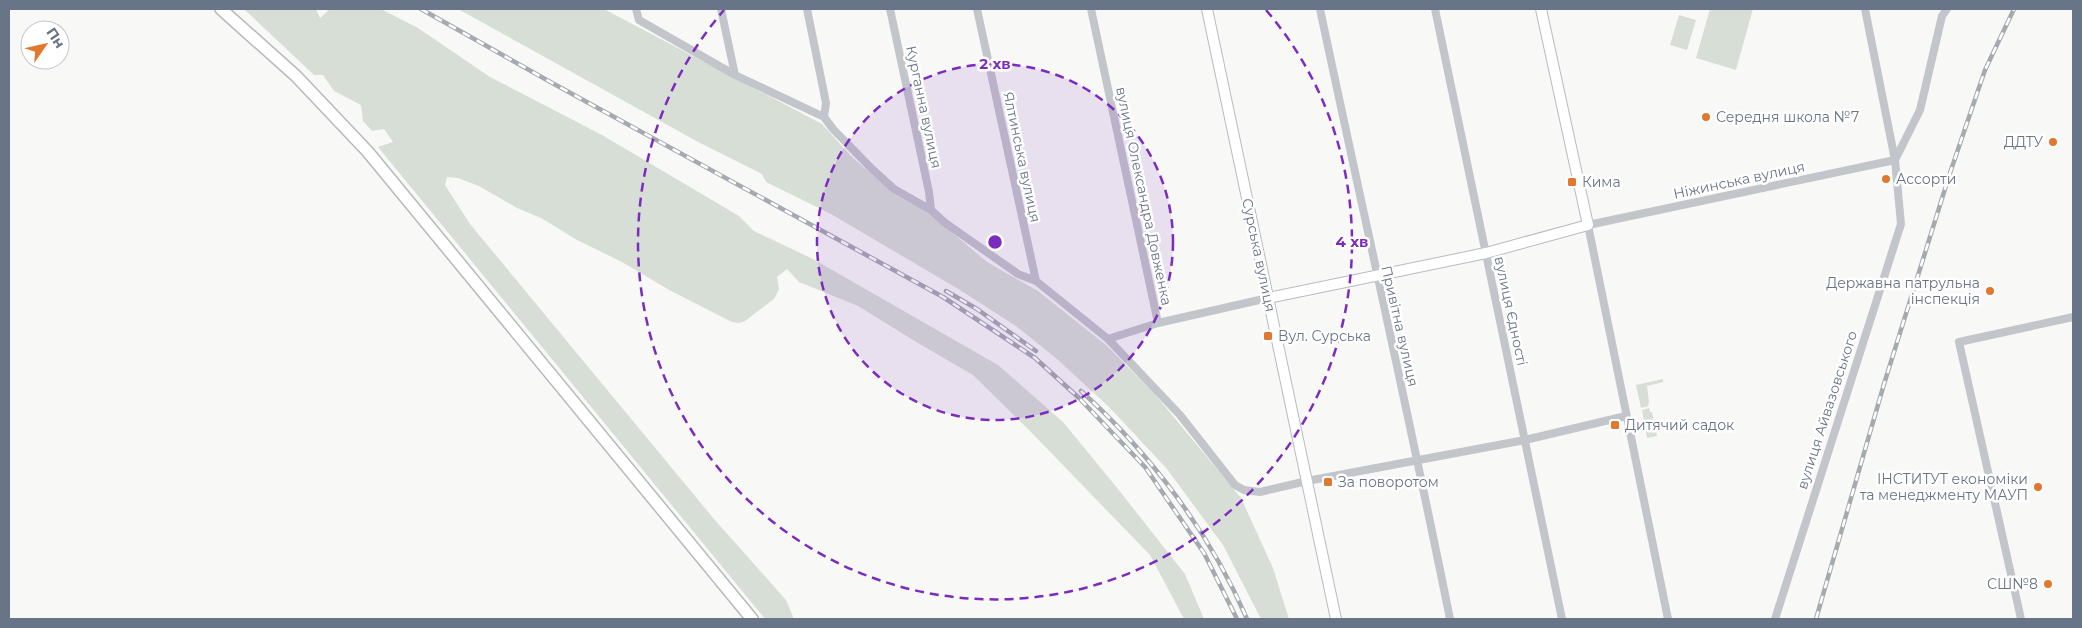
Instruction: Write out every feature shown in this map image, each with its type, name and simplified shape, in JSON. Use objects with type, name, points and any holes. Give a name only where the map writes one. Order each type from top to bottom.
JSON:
[{"type":"main road","points":[[221,9],[296,76],[368,152],[752,619]]},
{"type":"street","points":[[636,9],[639,20],[735,75],[824,117],[833,129],[894,189],[931,210],[990,256],[1018,274],[1036,281],[1108,338],[1180,415],[1235,485],[1244,490],[1260,492],[1308,481],[1525,440],[1626,416]]},
{"type":"street","points":[[721,9],[735,75]]},
{"type":"street","points":[[807,9],[826,103],[824,117]]},
{"type":"street","name":"Курганна вулиця","points":[[890,9],[929,192],[931,210]]},
{"type":"street","name":"Ялтинська вулиця","points":[[977,9],[1036,281]]},
{"type":"street","name":"вулиця Олександра Довженка","points":[[1091,9],[1158,323],[1108,338]]},
{"type":"street","name":"Сурська вулиця","points":[[1208,9],[1336,619]]},
{"type":"street","name":"Привітна вулиця","points":[[1320,9],[1376,274],[1418,460],[1450,619]]},
{"type":"street","name":"вулиця Єдності","points":[[1434,9],[1562,619]]},
{"type":"street","points":[[1541,9],[1588,225],[1668,619]]},
{"type":"street","name":"вулиця Айвазовського","points":[[1775,619],[1901,224],[1895,160],[1864,9]]},
{"type":"street","points":[[1895,160],[1920,110],[1942,16],[1947,9]]},
{"type":"street","name":"Ніжинська вулиця","points":[[1588,225],[1895,160]]},
{"type":"street","points":[[1158,323],[1376,274],[1486,254],[1588,225]]},
{"type":"street","points":[[2021,619],[1959,342],[2073,317]]},
{"type":"shaded area","points":[[244,9],[316,9],[320,18],[330,9],[381,9],[418,28],[490,77],[602,135],[739,216],[754,231],[813,259],[998,365],[1063,422],[1118,489],[1185,574],[1204,619],[1184,619],[1150,555],[973,375],[858,306],[799,282],[787,269],[777,277],[779,289],[774,299],[745,321],[739,323],[732,322],[671,291],[622,262],[577,240],[541,218],[517,208],[479,186],[458,178],[447,177],[445,185],[470,224],[714,519],[786,600],[794,619],[765,619],[378,147],[393,142],[384,129],[372,131],[363,121],[361,105],[334,91],[323,75],[314,75]]},
{"type":"shaded area","points":[[458,9],[604,9],[822,124],[851,156],[894,194],[929,213],[987,262],[1038,291],[1106,345],[1153,392],[1241,498],[1273,568],[1289,619],[1261,619],[1223,545],[1167,469],[1110,408],[1057,359],[1016,326],[960,290],[831,214],[766,182],[762,174],[700,143]]},
{"type":"shaded area","points":[[1710,9],[1753,9],[1736,70],[1696,58]]},
{"type":"shaded area","points":[[1679,15],[1696,20],[1687,50],[1670,45]]},
{"type":"shaded area","points":[[1663,379],[1663,382],[1647,386],[1648,406],[1641,408],[1636,385]]},
{"type":"shaded area","points":[[1649,408],[1650,412],[1652,412],[1657,436],[1647,438],[1642,410]]},
{"type":"railway","points":[[421,9],[943,297],[1035,358],[1079,398],[1145,467],[1204,553],[1237,619]]},
{"type":"railway","points":[[1816,619],[1884,384],[1950,173],[1985,70],[2014,9]]},
{"type":"railway","points":[[946,291],[977,309],[1036,351]]},
{"type":"railway","points":[[1081,391],[1131,441],[1176,496],[1215,556],[1247,619]]},
{"type":"place","name":"Середня школа №7","points":[[1706,117]]},
{"type":"place","name":"ДДТУ","points":[[2053,142]]},
{"type":"place","name":"Ассорти","points":[[1886,179]]},
{"type":"place","name":"Кима","points":[[1572,182]]},
{"type":"place","name":"Державна патрульна інспекція","points":[[1990,291]]},
{"type":"place","name":"Вул. Сурська","points":[[1268,336]]},
{"type":"place","name":"Дитячий садок","points":[[1615,425]]},
{"type":"place","name":"За поворотом","points":[[1328,482]]},
{"type":"place","name":"ІНСТИТУТ економіки та менеджменту МАУП","points":[[2038,487]]},
{"type":"place","name":"СШ№8","points":[[2048,584]]}]
